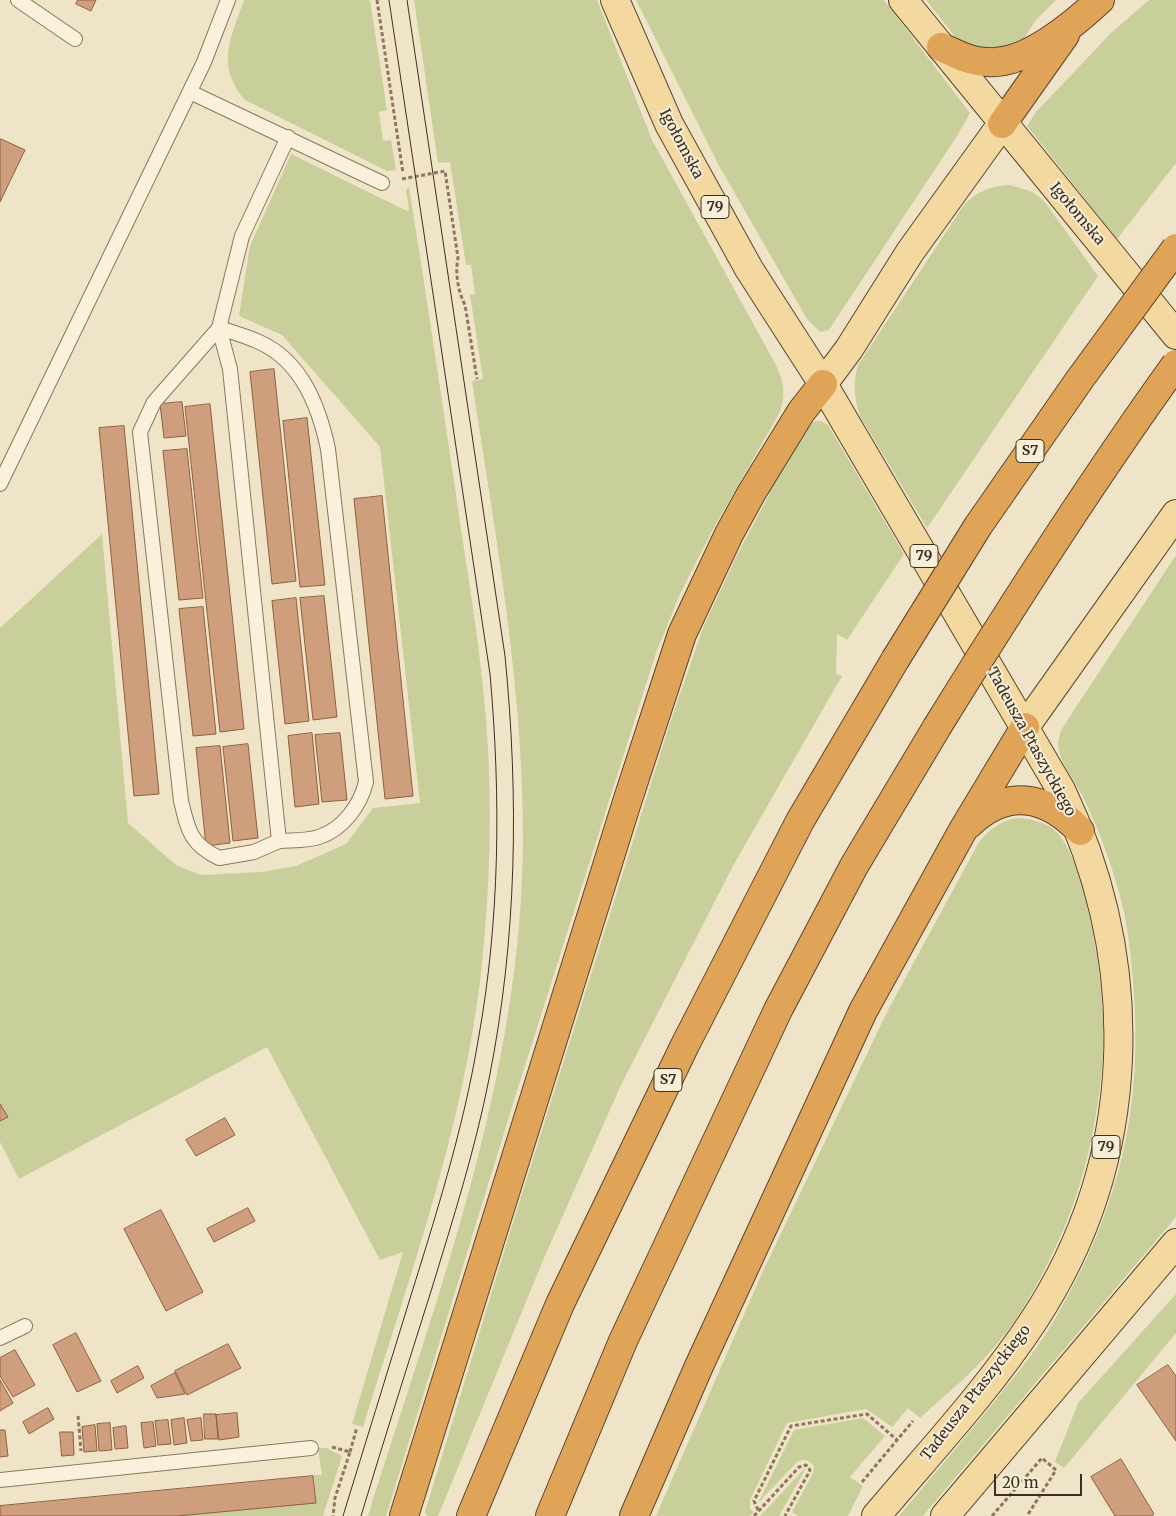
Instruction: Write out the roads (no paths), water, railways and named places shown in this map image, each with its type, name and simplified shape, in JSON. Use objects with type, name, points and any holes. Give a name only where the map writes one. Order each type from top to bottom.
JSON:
[{"type":"highway","points":[[1002,124],[1072,26],[1100,0]]},
{"type":"highway","points":[[941,47],[966,59],[990,63],[1016,57],[1039,46],[1072,26]]},
{"type":"highway","name":"S7","points":[[471,1516],[560,1304],[685,1045],[800,821],[895,660],[978,526],[1080,379],[1176,248]]},
{"type":"highway","points":[[550,1516],[623,1342],[778,1010],[854,866],[1033,572],[1176,364]]},
{"type":"highway","points":[[404,1516],[627,802],[682,634],[743,509],[802,412],[823,384]]},
{"type":"highway","points":[[634,1516],[699,1366],[863,1011],[963,830],[1025,727]]},
{"type":"highway","points":[[963,830],[986,812],[1003,804],[1020,800],[1049,805],[1069,819],[1080,831]]},
{"type":"main road","name":"Igołomska","points":[[615,0],[668,124],[749,269],[823,384]]},
{"type":"main road","name":"Igołomska","points":[[903,0],[1002,124],[1176,334]]},
{"type":"main road","points":[[823,384],[849,349],[910,252],[1002,124]]},
{"type":"main road","name":"Tadeusza Ptaszyckiego","points":[[823,384],[1061,790],[1080,831],[1091,862],[1108,922],[1118,990],[1119,1024],[1116,1094],[1112,1123],[1093,1198],[1070,1256],[1034,1319],[984,1388],[876,1516]]},
{"type":"main road","points":[[1025,727],[1176,514]]},
{"type":"main road","points":[[946,1516],[1176,1243]]},
{"type":"lane","points":[[18,0],[75,39]]},
{"type":"lane","points":[[0,484],[190,92],[228,0]]},
{"type":"lane","points":[[190,92],[382,183]]},
{"type":"lane","points":[[219,328],[259,342],[272,349],[300,375],[311,395],[323,426],[328,449],[366,782],[361,799],[345,821],[319,837],[279,841],[254,852],[219,858],[196,844],[187,827],[181,801],[140,432],[154,402],[219,328],[242,236],[288,137]]},
{"type":"lane","points":[[219,328],[230,369],[279,841]]},
{"type":"lane","points":[[0,1338],[25,1326]]},
{"type":"lane","points":[[0,1480],[311,1448]]},
{"type":"tram line","points":[[343,1516],[438,1207],[465,1108],[478,1041],[491,950],[496,858],[496,766],[490,674],[389,0]]},
{"type":"tram line","points":[[361,1516],[456,1210],[483,1106],[498,1026],[505,974],[513,868],[512,762],[505,656],[407,0]]}]
